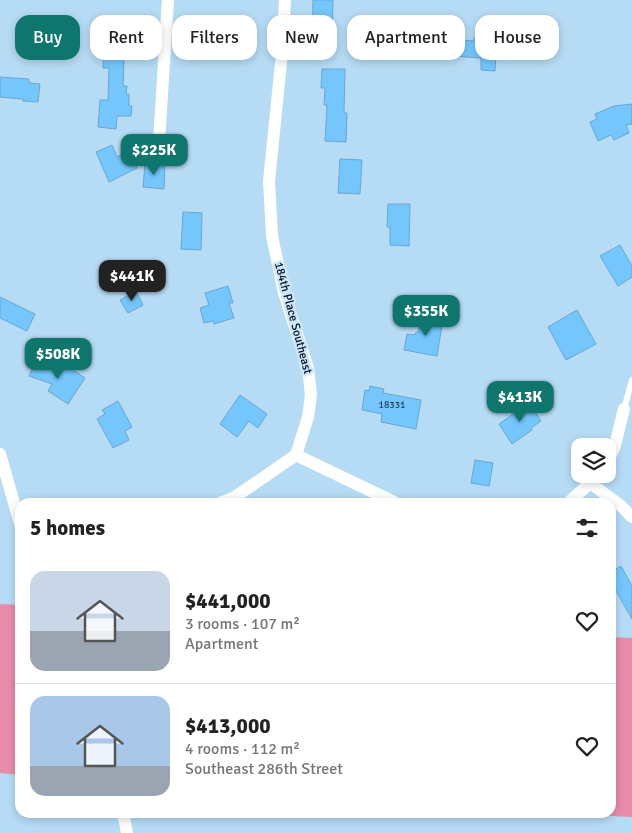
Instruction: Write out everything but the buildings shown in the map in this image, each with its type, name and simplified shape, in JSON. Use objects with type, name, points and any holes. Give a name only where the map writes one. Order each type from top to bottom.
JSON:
[{"type":"street","points":[[158,158],[168,0]]},
{"type":"street","name":"184th Place Southeast","points":[[285,0],[282,53],[269,181],[272,236],[284,293],[308,368],[311,395],[308,416],[296,455]]},
{"type":"street","points":[[616,441],[624,409]]},
{"type":"street","points":[[0,454],[15,506]]},
{"type":"street","points":[[232,498],[296,455],[386,498]]},
{"type":"street","points":[[573,498],[590,483]]},
{"type":"street","points":[[598,483],[613,498]]},
{"type":"street","points":[[616,501],[632,517]]},
{"type":"street","points":[[124,818],[127,833]]},
{"type":"lane","points":[[624,409],[632,380]]},
{"type":"shaded area","points":[[0,604],[15,605],[15,774],[0,773]]},
{"type":"shaded area","points":[[616,637],[632,638],[632,817],[616,816]]}]
